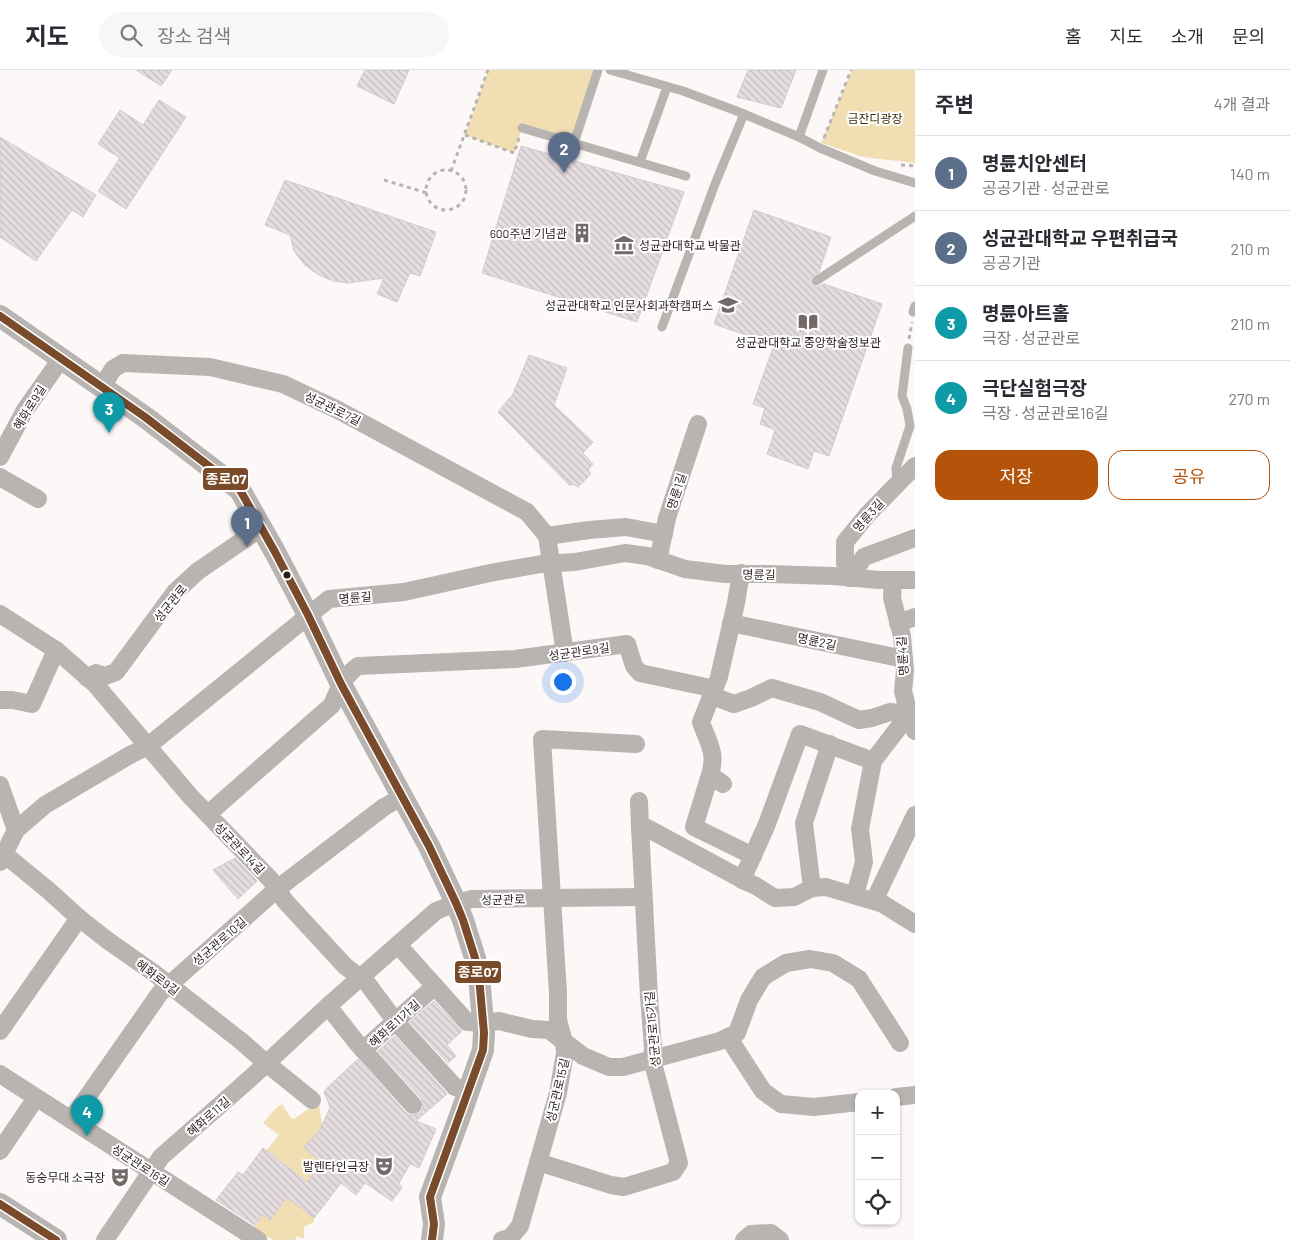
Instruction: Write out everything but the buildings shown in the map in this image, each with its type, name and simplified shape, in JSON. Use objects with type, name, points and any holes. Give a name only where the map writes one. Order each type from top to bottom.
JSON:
[{"type":"street","points":[[0,316],[145,417],[240,490],[308,615],[341,684],[429,846],[456,903],[476,958],[484,1033],[483,1050],[430,1197],[434,1224],[432,1240]]},
{"type":"street","name":"혜화로9길","points":[[0,457],[25,410],[61,359]]},
{"type":"street","name":"성균관로7길","points":[[102,387],[113,369],[123,363],[210,367],[283,384],[338,410],[527,512],[547,536]]},
{"type":"street","name":"명륜1길","points":[[658,560],[667,518],[698,424]]},
{"type":"street","name":"명륜3길","points":[[850,578],[844,562],[845,542],[868,514],[915,466]]},
{"type":"street","points":[[0,477],[38,498]]},
{"type":"street","points":[[565,653],[547,536],[626,527],[664,534]]},
{"type":"street","name":"성균관로","points":[[87,678],[96,673],[105,676],[116,672],[175,592],[198,571],[261,528]]},
{"type":"street","points":[[850,578],[864,557],[915,538]]},
{"type":"street","name":"명륜길","points":[[16,830],[45,805],[148,746],[329,599],[404,592],[490,573],[551,563],[575,562],[624,553],[647,556],[685,569],[725,574],[797,574],[915,580]]},
{"type":"street","points":[[741,574],[719,677],[702,722],[713,752],[712,767],[717,780],[694,827],[752,856]]},
{"type":"street","name":"명륜4길","points":[[893,580],[892,598],[907,620],[902,636],[905,671],[903,691],[915,731]]},
{"type":"street","name":"성균관로14길","points":[[0,614],[56,650],[95,684],[190,796],[270,879],[285,901],[345,966],[368,983],[396,1022],[455,1088],[469,1090]]},
{"type":"street","name":"명륜2길","points":[[731,623],[904,659]]},
{"type":"street","name":"성균관로9길","points":[[341,684],[350,672],[358,666],[515,659],[627,644],[634,666],[640,673],[706,687],[718,698],[734,704],[772,688],[820,702],[860,720],[890,712],[909,714]]},
{"type":"street","points":[[0,700],[32,704],[56,650]]},
{"type":"street","points":[[208,814],[332,705],[341,684]]},
{"type":"street","points":[[855,895],[864,862],[860,829],[873,761],[909,714]]},
{"type":"street","points":[[742,880],[766,824],[800,734],[873,761]]},
{"type":"street","name":"성균관로15길","points":[[502,1240],[510,1238],[520,1226],[558,1093],[565,1053],[558,1020],[558,993],[542,739],[636,744]]},
{"type":"street","points":[[812,888],[804,823],[830,744]]},
{"type":"street","points":[[0,786],[16,830]]},
{"type":"street","name":"성균관로10길","points":[[71,1120],[160,993],[278,889],[384,807],[402,797]]},
{"type":"street","name":"성균관로15가길","points":[[538,1162],[611,1186],[624,1187],[673,1172],[679,1162],[652,1059],[653,1048],[643,897],[640,802]]},
{"type":"street","points":[[874,901],[915,815]]},
{"type":"street","points":[[640,827],[647,828],[775,898],[794,896],[812,888],[826,887],[883,904],[915,924]]},
{"type":"street","name":"혜화로9길","points":[[16,830],[2,858],[48,890],[79,918],[154,973],[241,1041],[312,1100]]},
{"type":"street","points":[[552,898],[643,897]]},
{"type":"street","name":"성균관로","points":[[456,903],[472,899],[552,898]]},
{"type":"street","name":"혜화로11길","points":[[105,1240],[160,1157],[436,911],[456,903]]},
{"type":"street","points":[[0,1031],[79,918]]},
{"type":"street","points":[[398,945],[467,1022],[499,1021],[532,1029],[549,1030],[583,1056],[609,1067],[623,1067],[720,1041],[737,1033],[750,1000],[764,977],[786,962],[810,959],[833,963],[859,979],[900,1043]]},
{"type":"street","name":"혜화로11가길","points":[[413,1105],[364,1050],[435,986]]},
{"type":"street","points":[[328,1006],[364,1050]]},
{"type":"street","points":[[728,1037],[763,1091],[781,1104],[814,1107],[855,1102]]},
{"type":"street","name":"성균관로16길","points":[[0,1074],[258,1240]]},
{"type":"street","points":[[900,1097],[915,1095]]},
{"type":"street","points":[[0,1151],[36,1098]]},
{"type":"street","points":[[0,1204],[56,1240]]},
{"type":"street","points":[[744,1240],[751,1234],[771,1233],[780,1240]]},
{"type":"lane","points":[[574,142],[598,70]]},
{"type":"lane","points":[[610,70],[668,87],[744,114],[875,172],[915,183]]},
{"type":"lane","points":[[799,137],[823,70]]},
{"type":"lane","points":[[640,162],[668,87]]},
{"type":"lane","points":[[662,327],[715,184],[744,114]]},
{"type":"lane","points":[[522,128],[686,176]]},
{"type":"lane","points":[[816,281],[915,216]]},
{"type":"lane","points":[[897,484],[896,468],[910,426],[902,396],[908,348]]},
{"type":"path","points":[[452,171],[488,70]]},
{"type":"path","points":[[820,148],[850,70]]},
{"type":"path","points":[[465,135],[514,154],[522,128]]},
{"type":"path","points":[[897,164],[915,166]]},
{"type":"path","points":[[445,170],[452,171],[462,178],[466,190],[465,197],[457,207],[445,210],[433,205],[427,193],[429,181],[433,176],[445,170]]},
{"type":"path","points":[[384,180],[427,193]]},
{"type":"path","points":[[908,348],[914,309]]},
{"type":"green space","points":[[488,70],[598,70],[574,143],[522,128],[514,153],[465,135]]},
{"type":"green space","name":"금잔디광장","points":[[852,70],[915,70],[915,163],[863,157],[821,143]]},
{"type":"green space","points":[[317,1103],[319,1104],[322,1125],[322,1163],[307,1181],[266,1151],[279,1135],[263,1123],[282,1104],[291,1118],[294,1119]]},
{"type":"green space","points":[[287,1197],[314,1218],[314,1222],[304,1227],[304,1239],[297,1236],[295,1240],[274,1240],[252,1230],[263,1215],[270,1220]]},
{"type":"transit line","name":"종로07","points":[[0,316],[145,417],[240,490],[275,552],[341,684],[429,846],[456,903],[475,958],[479,977],[484,1033],[483,1050],[430,1197],[434,1224],[432,1240]]},
{"type":"transit line","name":"종로07","points":[[0,1204],[56,1240]]},
{"type":"place","name":"성균관대학교 우편취급국","points":[[564,173]]},
{"type":"place","name":"600주년 기념관","points":[[582,233]]},
{"type":"place","name":"성균관대학교 박물관","points":[[624,245]]},
{"type":"place","name":"성균관대학교 인문사회과학캠퍼스","points":[[728,305]]},
{"type":"place","name":"성균관대학교 중앙학술정보관","points":[[808,322]]},
{"type":"place","name":"명륜아트홀","points":[[109,433]]},
{"type":"place","name":"명륜치안센터","points":[[247,547]]},
{"type":"place","name":"극단실험극장","points":[[87,1136]]},
{"type":"place","name":"발렌타인극장","points":[[384,1166]]},
{"type":"place","name":"동숭무대 소극장","points":[[120,1177]]}]
